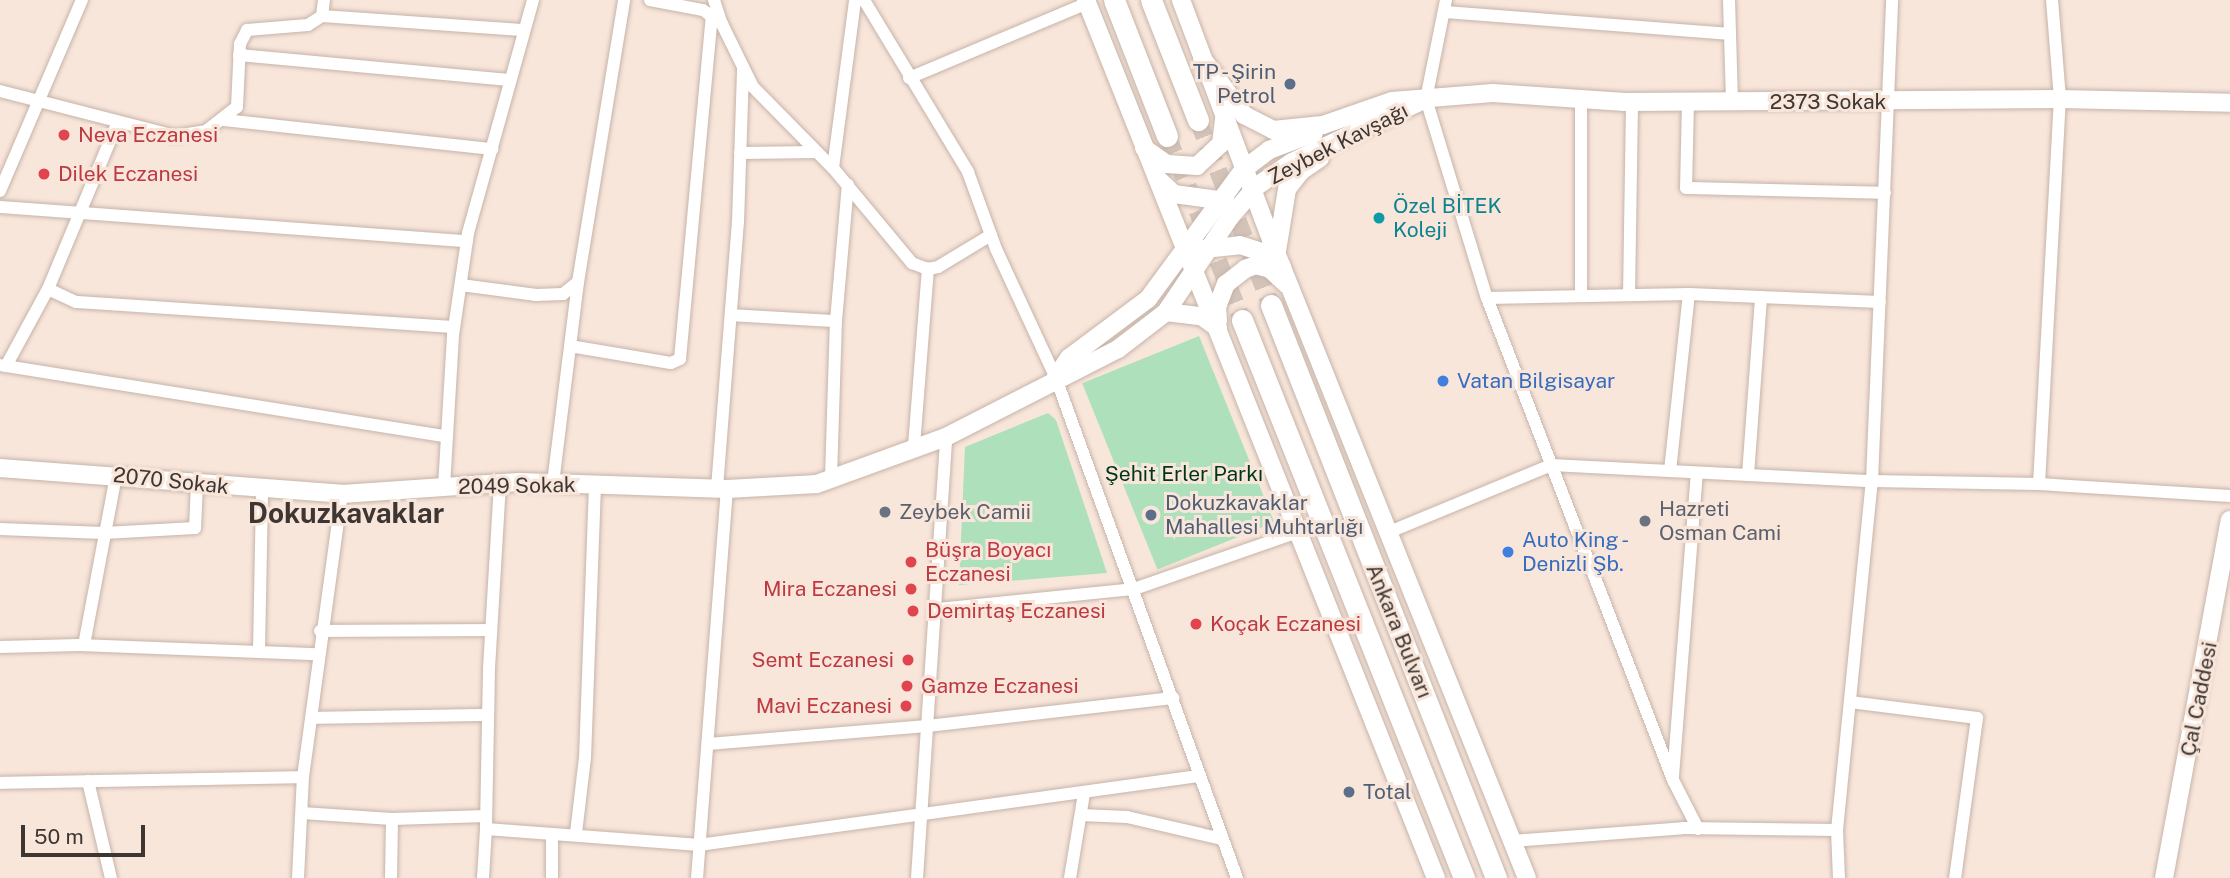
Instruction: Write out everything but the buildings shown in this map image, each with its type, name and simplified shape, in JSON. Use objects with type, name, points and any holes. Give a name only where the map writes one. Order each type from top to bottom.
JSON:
[{"type":"main road","points":[[1114,0],[1167,136]]},
{"type":"main road","points":[[1151,0],[1198,120]]},
{"type":"main road","name":"Ankara Bulvarı","points":[[1271,305],[1496,878]]},
{"type":"main road","name":"Ankara Bulvarı","points":[[1242,320],[1464,878]]},
{"type":"street","points":[[0,191],[36,100],[82,0]]},
{"type":"street","points":[[322,16],[324,0]]},
{"type":"street","points":[[444,487],[445,436],[454,327],[467,241],[522,30],[533,0]]},
{"type":"street","points":[[553,483],[578,282],[624,0]]},
{"type":"street","points":[[650,0],[703,10],[717,21],[743,64],[753,87],[833,168],[912,263],[928,269],[991,235]]},
{"type":"street","points":[[570,346],[671,363],[680,359],[717,21],[714,0]]},
{"type":"street","points":[[833,168],[855,0]]},
{"type":"street","points":[[864,0],[968,172],[991,235],[1056,380],[1237,878]]},
{"type":"street","points":[[1181,0],[1279,260],[1527,878]]},
{"type":"street","points":[[1729,0],[1732,102]]},
{"type":"street","points":[[1839,878],[1837,830],[1872,481],[1892,0]]},
{"type":"street","points":[[2039,484],[2060,99],[2052,0]]},
{"type":"street","points":[[909,78],[1086,2],[1436,878]]},
{"type":"street","points":[[1698,829],[1673,780],[1487,298],[1426,99],[1445,6],[1728,34]]},
{"type":"street","points":[[0,91],[117,124],[175,136],[206,131],[225,120],[237,107],[239,55],[247,30],[308,25],[322,16],[522,30]]},
{"type":"street","points":[[239,55],[509,80]]},
{"type":"street","points":[[1202,58],[1244,115],[1257,124],[1273,130],[1300,129],[1349,118]]},
{"type":"street","points":[[697,878],[708,744],[743,64]]},
{"type":"street","name":"2373 Sokak","points":[[1349,118],[1392,102],[1493,93],[1632,102],[2060,99],[2230,103]]},
{"type":"street","name":"Zeybek Kavşağı","points":[[1166,312],[1238,205],[1252,191],[1292,162],[1426,99]]},
{"type":"street","points":[[1581,99],[1581,296]]},
{"type":"street","points":[[1629,296],[1632,102]]},
{"type":"street","points":[[1688,102],[1686,188],[1885,193]]},
{"type":"street","points":[[1144,148],[1167,164],[1197,166],[1221,144],[1224,116]]},
{"type":"street","points":[[1056,380],[1069,358],[1148,299],[1244,169],[1269,150],[1349,118]]},
{"type":"street","points":[[225,120],[492,149]]},
{"type":"street","points":[[1279,260],[1280,212],[1294,179],[1342,144],[1382,122]]},
{"type":"street","points":[[117,124],[48,289],[3,366],[445,436]]},
{"type":"street","points":[[740,153],[817,152]]},
{"type":"street","points":[[1154,175],[1174,194],[1199,200],[1220,199],[1238,205]]},
{"type":"street","points":[[831,478],[836,321],[848,186]]},
{"type":"street","points":[[0,206],[467,241]]},
{"type":"street","points":[[1185,251],[1240,245],[1257,249],[1279,260]]},
{"type":"street","points":[[1218,328],[1217,307],[1226,284],[1250,267],[1262,267],[1278,275],[1294,297]]},
{"type":"street","points":[[914,446],[928,269]]},
{"type":"street","points":[[461,285],[550,295],[563,294],[578,282]]},
{"type":"street","points":[[48,289],[76,302],[454,327]]},
{"type":"street","points":[[1487,298],[1689,294],[1880,302]]},
{"type":"street","points":[[1670,471],[1689,294]]},
{"type":"street","points":[[1748,475],[1761,297]]},
{"type":"street","points":[[1166,312],[1201,316],[1218,328]]},
{"type":"street","name":"2049 Sokak","points":[[342,494],[500,483],[770,489],[831,478],[914,446],[946,437],[1118,348],[1166,312]]},
{"type":"street","points":[[731,315],[836,321]]},
{"type":"street","points":[[917,878],[937,609],[946,437]]},
{"type":"street","points":[[1387,533],[1551,465],[1872,481],[2039,484],[2230,496]]},
{"type":"street","name":"2070 Sokak","points":[[0,468],[116,475],[262,491],[342,494]]},
{"type":"street","points":[[1673,780],[1697,473]]},
{"type":"street","points":[[84,645],[116,475]]},
{"type":"street","points":[[483,878],[491,630],[500,483]]},
{"type":"street","points":[[0,529],[104,533],[195,528],[197,484]]},
{"type":"street","points":[[576,833],[585,758],[595,484]]},
{"type":"street","points":[[259,650],[262,491]]},
{"type":"street","points":[[298,878],[303,777],[312,718],[317,654],[342,494]]},
{"type":"street","name":"Çal Caddesi","points":[[2164,878],[2230,520]]},
{"type":"street","points":[[937,609],[1133,589],[1298,532]]},
{"type":"street","points":[[320,631],[491,630]]},
{"type":"street","points":[[0,647],[84,645],[317,654]]},
{"type":"street","points":[[708,744],[927,726],[1173,698]]},
{"type":"street","points":[[1850,702],[1977,718],[1955,878]]},
{"type":"street","points":[[312,718],[488,715]]},
{"type":"street","points":[[302,813],[486,823],[552,834],[576,833],[699,845],[1198,776]]},
{"type":"street","points":[[0,783],[303,777]]},
{"type":"street","points":[[88,781],[111,878]]},
{"type":"street","points":[[1070,878],[1084,793]]},
{"type":"street","points":[[1081,815],[1127,817],[1222,839]]},
{"type":"street","points":[[391,878],[392,819]]},
{"type":"street","points":[[1512,841],[1698,829],[1837,830]]},
{"type":"street","points":[[552,834],[552,878]]},
{"type":"green space","name":"Şehit Erler Parkı","points":[[1199,336],[1274,522],[1157,570],[1082,383]]},
{"type":"green space","points":[[1048,413],[1056,420],[1107,573],[959,585],[965,447]]},
{"type":"tunnel","points":[[1198,120],[1271,305]]},
{"type":"tunnel","points":[[1167,136],[1242,320]]},
{"type":"place","name":"TP - Şirin Petrol","points":[[1290,84]]},
{"type":"place","name":"Neva Eczanesi","points":[[64,135]]},
{"type":"place","name":"Dilek Eczanesi","points":[[44,174]]},
{"type":"place","name":"Özel BİTEK Koleji","points":[[1379,218]]},
{"type":"place","name":"Vatan Bilgisayar","points":[[1443,381]]},
{"type":"place","name":"Zeybek Camii","points":[[885,512]]},
{"type":"place","name":"Dokuzkavaklar Mahallesi Muhtarlığı","points":[[1151,515]]},
{"type":"place","name":"Hazreti Osman Cami","points":[[1645,521]]},
{"type":"place","name":"Auto King - Denizli Şb.","points":[[1508,552]]},
{"type":"place","name":"Büşra Boyacı Eczanesi","points":[[911,562]]},
{"type":"place","name":"Mira Eczanesi","points":[[911,589]]},
{"type":"place","name":"Demirtaş Eczanesi","points":[[913,611]]},
{"type":"place","name":"Koçak Eczanesi","points":[[1196,624]]},
{"type":"place","name":"Semt Eczanesi","points":[[908,660]]},
{"type":"place","name":"Gamze Eczanesi","points":[[907,686]]},
{"type":"place","name":"Mavi Eczanesi","points":[[906,706]]},
{"type":"place","name":"Total","points":[[1349,792]]},
{"type":"district","name":"Dokuzkavaklar","points":[[346,513]]}]
